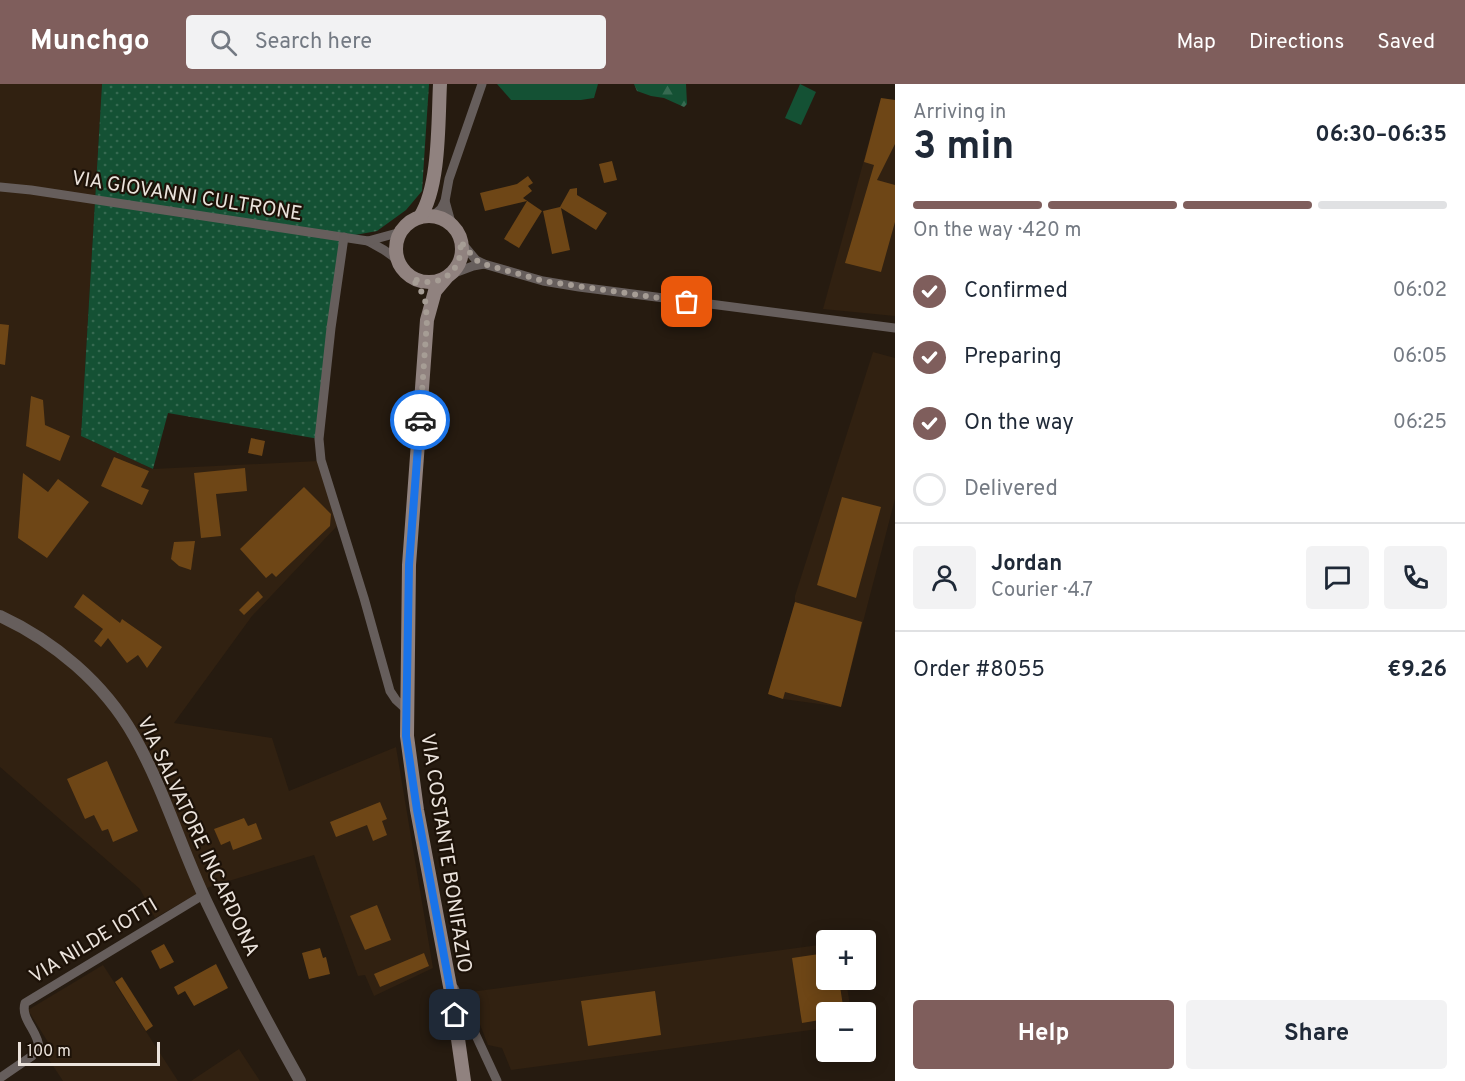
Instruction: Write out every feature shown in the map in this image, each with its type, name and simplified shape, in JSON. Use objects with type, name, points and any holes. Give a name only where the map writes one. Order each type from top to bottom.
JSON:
[{"type":"main road","points":[[435,211],[434,184],[441,84]]},
{"type":"main road","points":[[427,320],[435,291],[458,265],[461,258],[456,233],[429,203],[434,184]]},
{"type":"main road","points":[[427,320],[425,299],[398,260],[397,241],[400,232],[409,223],[435,211]]},
{"type":"main road","points":[[412,278],[432,282],[447,276]]},
{"type":"main road","name":"VIA COSTANTE BONIFAZIO","points":[[427,320],[409,565],[406,736],[457,1033]]},
{"type":"main road","points":[[457,1033],[458,1081]]},
{"type":"main road","points":[[457,1033],[464,1081]]},
{"type":"street","points":[[435,211],[449,179],[482,84]]},
{"type":"street","name":"VIA GIOVANNI CULTRONE","points":[[0,187],[368,241]]},
{"type":"street","points":[[368,241],[400,232]]},
{"type":"street","points":[[456,233],[476,260],[543,281],[895,328]]},
{"type":"street","points":[[344,237],[331,328],[320,439],[321,460],[364,597],[390,691],[407,710]]},
{"type":"street","points":[[368,241],[398,260]]},
{"type":"street","points":[[447,276],[484,264]]},
{"type":"street","name":"VIA SALVATORE INCARDONA","points":[[0,616],[40,637],[73,663],[108,698],[125,721],[152,772],[203,896],[263,1016],[300,1081]]},
{"type":"street","name":"VIA NILDE IOTTI","points":[[0,1078],[32,1056],[39,1048],[37,1037],[23,1010],[25,1003],[203,896]]},
{"type":"street","points":[[448,975],[497,1081]]},
{"type":"shaded area","points":[[0,84],[102,84],[81,436],[153,469],[319,461],[337,526],[252,616],[174,723],[272,738],[289,791],[396,747],[433,968],[374,996],[365,975],[358,976],[314,855],[209,887],[155,918],[140,889],[0,767]]},
{"type":"shaded area","points":[[881,98],[895,100],[895,316],[823,309]]},
{"type":"shaded area","points":[[873,352],[895,358],[895,499],[841,707],[783,699],[768,694],[795,596]]},
{"type":"shaded area","points":[[816,945],[816,990],[848,990],[849,1002],[816,1002],[816,1029],[511,1070],[502,1048],[488,1045],[470,999],[464,1000],[463,993]]},
{"type":"shaded area","points":[[103,965],[178,1081],[63,1081],[44,1052],[51,1047],[28,1010]]},
{"type":"shaded area","points":[[239,1049],[260,1081],[191,1081]]},
{"type":"green space","points":[[102,84],[429,84],[422,191],[406,210],[377,231],[344,237],[319,439],[168,413],[153,469],[81,436]]},
{"type":"green space","points":[[497,84],[598,84],[594,98],[511,100]]},
{"type":"green space","points":[[634,84],[686,84],[687,104],[684,107],[664,98],[637,91]]},
{"type":"green space","points":[[800,84],[816,92],[801,125],[785,118]]},
{"type":"building","points":[[881,98],[895,100],[895,144],[877,180],[895,185],[895,222],[881,272],[845,263],[874,165],[864,162]]},
{"type":"building","points":[[612,161],[617,180],[604,183],[599,164]]},
{"type":"building","points":[[528,176],[533,183],[528,186],[532,191],[523,198],[542,211],[519,248],[504,239],[527,201],[485,211],[480,193],[517,184]]},
{"type":"building","points":[[577,188],[577,195],[607,213],[596,230],[561,208],[570,250],[552,254],[543,211],[560,207],[570,189]]},
{"type":"building","points":[[0,324],[9,325],[5,365],[0,364]]},
{"type":"building","points":[[31,396],[43,400],[45,425],[70,436],[60,461],[26,446]]},
{"type":"building","points":[[251,438],[265,441],[262,456],[248,453]]},
{"type":"building","points":[[114,457],[149,471],[141,487],[149,490],[142,505],[101,486]]},
{"type":"building","points":[[245,468],[247,491],[216,494],[221,536],[201,538],[194,473]]},
{"type":"building","points":[[23,473],[48,492],[58,479],[89,502],[47,558],[18,538]]},
{"type":"building","points":[[304,487],[331,514],[330,526],[276,577],[272,573],[266,578],[240,549]]},
{"type":"building","points":[[842,497],[881,507],[856,598],[817,585]]},
{"type":"building","points":[[195,541],[191,570],[179,566],[171,559],[174,542]]},
{"type":"building","points":[[258,591],[263,597],[244,615],[239,610]]},
{"type":"building","points":[[83,594],[120,623],[122,619],[162,647],[147,668],[138,655],[127,663],[108,638],[101,647],[94,641],[103,629],[74,607]]},
{"type":"building","points":[[795,602],[862,622],[841,707],[785,692],[783,699],[768,694]]},
{"type":"building","points":[[107,761],[138,831],[113,842],[108,829],[102,831],[94,815],[85,819],[67,779]]},
{"type":"building","points":[[380,802],[387,819],[382,821],[387,835],[373,841],[367,825],[336,837],[330,822]]},
{"type":"building","points":[[244,818],[248,826],[256,823],[262,839],[233,850],[230,841],[221,845],[214,829]]},
{"type":"building","points":[[377,905],[391,940],[365,950],[350,916]]},
{"type":"building","points":[[164,944],[174,962],[160,969],[151,951]]},
{"type":"building","points":[[320,948],[323,958],[326,957],[330,974],[309,979],[302,953]]},
{"type":"building","points":[[424,953],[429,966],[380,987],[374,974]]},
{"type":"building","points":[[816,954],[816,990],[841,990],[842,1002],[816,1002],[816,1021],[802,1023],[792,958]]},
{"type":"building","points":[[216,964],[228,988],[194,1006],[185,991],[178,995],[174,987]]},
{"type":"building","points":[[122,977],[153,1026],[146,1031],[115,982]]},
{"type":"building","points":[[655,991],[661,1035],[588,1046],[581,1001]]},
{"type":"way so far","points":[[420,420],[427,320],[425,299],[412,278],[432,282],[446,278],[453,272],[461,258],[460,241],[476,260],[484,264],[543,281],[687,302]]},
{"type":"route","points":[[420,420],[409,565],[406,736],[417,810],[455,1015]]}]
